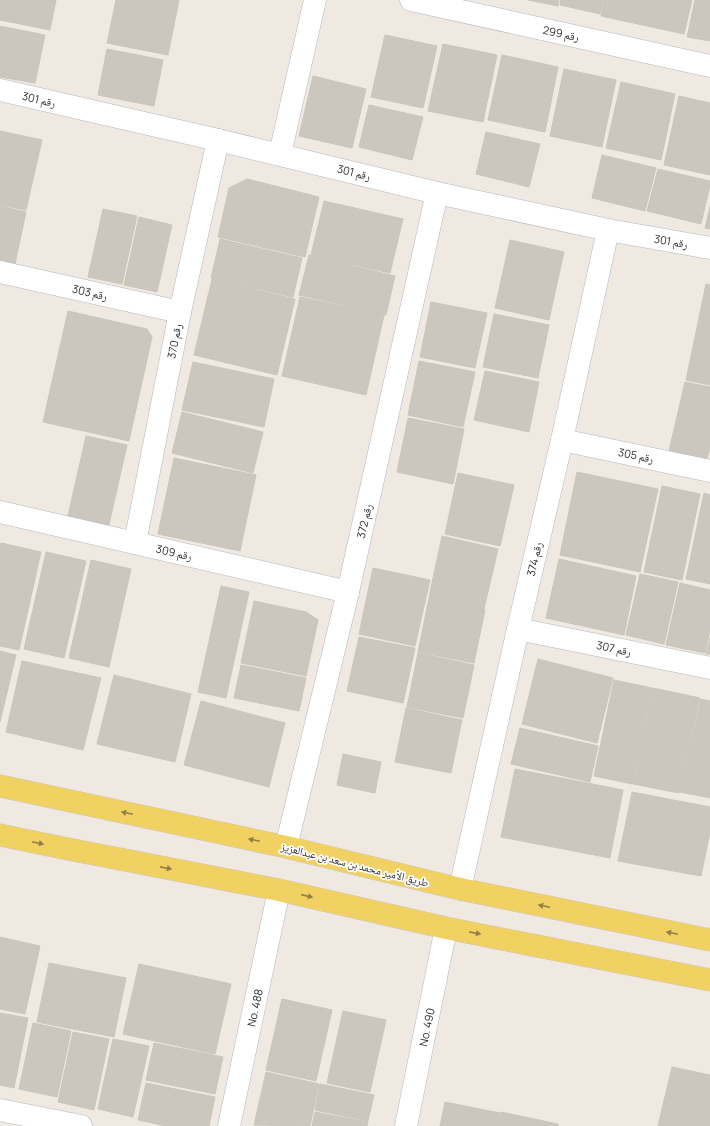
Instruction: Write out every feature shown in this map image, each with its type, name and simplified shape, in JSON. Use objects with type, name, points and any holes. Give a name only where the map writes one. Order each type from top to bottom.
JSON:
[{"type":"main road","name":"طريق الأمير محمد بن سعد بن عبدالعزيز","points":[[0,786],[286,847],[460,889],[710,940]]},
{"type":"main road","points":[[0,835],[279,890],[446,928],[710,980]]},
{"type":"street","points":[[280,154],[315,0]]},
{"type":"street","name":"رقم 299","points":[[411,0],[710,66]]},
{"type":"street","name":"رقم 301","points":[[0,90],[280,154],[437,193],[608,230],[710,248]]},
{"type":"street","name":"رقم 370","points":[[135,543],[180,312],[218,140]]},
{"type":"street","name":"رقم 372","points":[[286,847],[348,592],[437,193]]},
{"type":"street","name":"رقم 374","points":[[460,889],[608,230]]},
{"type":"street","name":"رقم 303","points":[[0,272],[180,312]]},
{"type":"street","name":"رقم 305","points":[[562,440],[710,471]]},
{"type":"street","name":"رقم 309","points":[[0,512],[348,592]]},
{"type":"street","name":"رقم 307","points":[[518,629],[710,668]]},
{"type":"street","name":"No. 488","points":[[229,1126],[279,890]]},
{"type":"street","name":"No. 490","points":[[406,1126],[446,928]]},
{"type":"street","points":[[1,1116],[81,1126]]},
{"type":"building","points":[[0,0],[56,0],[50,30],[0,20]]},
{"type":"building","points":[[116,0],[179,0],[168,55],[107,43]]},
{"type":"building","points":[[528,0],[559,0],[558,6]]},
{"type":"building","points":[[561,0],[603,0],[600,14],[560,5]]},
{"type":"building","points":[[604,0],[692,0],[684,34],[601,16]]},
{"type":"building","points":[[695,0],[710,0],[710,41],[687,37]]},
{"type":"building","points":[[0,26],[45,35],[35,83],[0,77]]},
{"type":"building","points":[[385,35],[437,46],[423,108],[371,97]]},
{"type":"building","points":[[443,44],[497,55],[483,122],[428,111]]},
{"type":"building","points":[[107,49],[163,60],[154,106],[98,95]]},
{"type":"building","points":[[502,55],[558,67],[545,132],[488,120]]},
{"type":"building","points":[[564,69],[616,80],[602,147],[550,136]]},
{"type":"building","points":[[313,76],[366,89],[352,148],[299,136]]},
{"type":"building","points":[[621,82],[675,94],[661,160],[606,148]]},
{"type":"building","points":[[679,96],[710,103],[710,175],[664,165]]},
{"type":"building","points":[[369,105],[423,117],[412,160],[359,147]]},
{"type":"building","points":[[0,131],[42,140],[26,210],[0,205]]},
{"type":"building","points":[[486,132],[540,144],[529,187],[476,174]]},
{"type":"building","points":[[602,155],[656,168],[645,211],[592,198]]},
{"type":"building","points":[[658,169],[710,181],[701,224],[647,211]]},
{"type":"building","points":[[247,179],[319,197],[305,257],[218,237],[229,188]]},
{"type":"building","points":[[324,201],[403,219],[390,273],[311,255]]},
{"type":"building","points":[[0,206],[26,212],[15,264],[0,260]]},
{"type":"building","points":[[710,207],[710,229],[705,228]]},
{"type":"building","points":[[103,209],[137,216],[122,284],[88,277]]},
{"type":"building","points":[[139,217],[172,225],[157,292],[124,285]]},
{"type":"building","points":[[220,239],[302,258],[293,297],[211,278]]},
{"type":"building","points":[[510,240],[564,252],[549,320],[495,308]]},
{"type":"building","points":[[309,255],[395,276],[386,315],[299,295]]},
{"type":"building","points":[[212,279],[295,299],[277,375],[194,355]]},
{"type":"building","points":[[706,284],[710,285],[710,385],[686,380]]},
{"type":"building","points":[[300,297],[384,315],[366,395],[282,376]]},
{"type":"building","points":[[431,302],[487,313],[475,368],[420,357]]},
{"type":"building","points":[[68,311],[147,329],[152,337],[129,441],[43,422]]},
{"type":"building","points":[[494,314],[549,325],[538,378],[483,367]]},
{"type":"building","points":[[419,361],[475,372],[463,427],[408,415]]},
{"type":"building","points":[[193,362],[274,379],[264,427],[182,410]]},
{"type":"building","points":[[485,371],[539,382],[529,432],[474,420]]},
{"type":"building","points":[[685,382],[710,387],[710,447],[707,459],[669,451]]},
{"type":"building","points":[[182,412],[263,432],[253,473],[172,453]]},
{"type":"building","points":[[408,418],[464,429],[453,484],[397,472]]},
{"type":"building","points":[[86,436],[127,445],[108,529],[67,520]]},
{"type":"building","points":[[174,458],[256,475],[240,551],[158,534]]},
{"type":"building","points":[[577,472],[658,489],[640,572],[560,555]]},
{"type":"building","points":[[458,473],[514,485],[500,546],[445,534]]},
{"type":"building","points":[[662,486],[700,494],[682,580],[644,572]]},
{"type":"building","points":[[704,493],[710,495],[710,584],[686,579]]},
{"type":"building","points":[[442,536],[498,549],[484,609],[429,597]]},
{"type":"building","points":[[1,543],[41,552],[19,650],[0,646]]},
{"type":"building","points":[[46,552],[86,561],[64,658],[24,649]]},
{"type":"building","points":[[559,559],[636,576],[624,635],[546,618]]},
{"type":"building","points":[[91,560],[131,569],[109,667],[69,658]]},
{"type":"building","points":[[373,568],[430,580],[415,646],[359,634]]},
{"type":"building","points":[[640,574],[678,582],[664,644],[626,635]]},
{"type":"building","points":[[680,583],[710,590],[710,630],[705,653],[666,645]]},
{"type":"building","points":[[221,586],[249,592],[226,698],[198,692]]},
{"type":"building","points":[[429,598],[485,610],[474,663],[418,652]]},
{"type":"building","points":[[254,601],[306,612],[318,620],[306,676],[241,663]]},
{"type":"building","points":[[359,637],[415,648],[403,703],[347,691]]},
{"type":"building","points":[[710,638],[710,654],[706,654]]},
{"type":"building","points":[[0,651],[16,655],[0,722]]},
{"type":"building","points":[[418,653],[474,665],[463,718],[407,707]]},
{"type":"building","points":[[538,659],[613,678],[597,743],[522,724]]},
{"type":"building","points":[[22,661],[101,678],[83,750],[6,732]]},
{"type":"building","points":[[241,665],[306,678],[299,711],[234,698]]},
{"type":"building","points":[[114,675],[191,694],[175,762],[97,744]]},
{"type":"building","points":[[614,680],[652,688],[632,784],[594,776]]},
{"type":"building","points":[[653,688],[700,698],[679,793],[633,784]]},
{"type":"building","points":[[701,699],[710,701],[710,798],[680,792]]},
{"type":"building","points":[[201,701],[285,723],[269,787],[184,765]]},
{"type":"building","points":[[406,708],[462,720],[451,773],[395,762]]},
{"type":"building","points":[[520,728],[598,746],[590,782],[511,764]]},
{"type":"building","points":[[343,754],[381,762],[375,793],[337,785]]},
{"type":"building","points":[[515,769],[623,790],[610,858],[501,837]]},
{"type":"building","points":[[632,792],[710,807],[710,832],[701,876],[618,861]]},
{"type":"building","points":[[0,937],[40,946],[25,1014],[0,1009]]},
{"type":"building","points":[[49,963],[126,978],[114,1037],[37,1022]]},
{"type":"building","points":[[139,964],[231,984],[215,1054],[123,1034]]},
{"type":"building","points":[[282,999],[332,1010],[316,1081],[266,1070]]},
{"type":"building","points":[[343,1011],[386,1020],[370,1092],[327,1083]]},
{"type":"building","points":[[0,1013],[28,1018],[14,1088],[0,1085]]},
{"type":"building","points":[[33,1023],[71,1031],[57,1097],[19,1089]]},
{"type":"building","points":[[73,1032],[109,1039],[94,1110],[58,1102]]},
{"type":"building","points":[[113,1039],[149,1046],[133,1117],[98,1109]]},
{"type":"building","points":[[154,1043],[223,1057],[215,1094],[146,1080]]},
{"type":"building","points":[[672,1067],[710,1075],[710,1126],[658,1126]]},
{"type":"building","points":[[266,1072],[319,1084],[310,1126],[254,1125]]},
{"type":"building","points":[[146,1083],[215,1097],[209,1126],[166,1126],[138,1120]]},
{"type":"building","points":[[320,1084],[374,1095],[368,1121],[315,1110]]},
{"type":"building","points":[[445,1102],[500,1113],[497,1126],[440,1126]]},
{"type":"building","points":[[315,1112],[368,1122],[367,1126],[312,1126]]},
{"type":"building","points":[[501,1112],[558,1124],[558,1126],[498,1126]]}]
